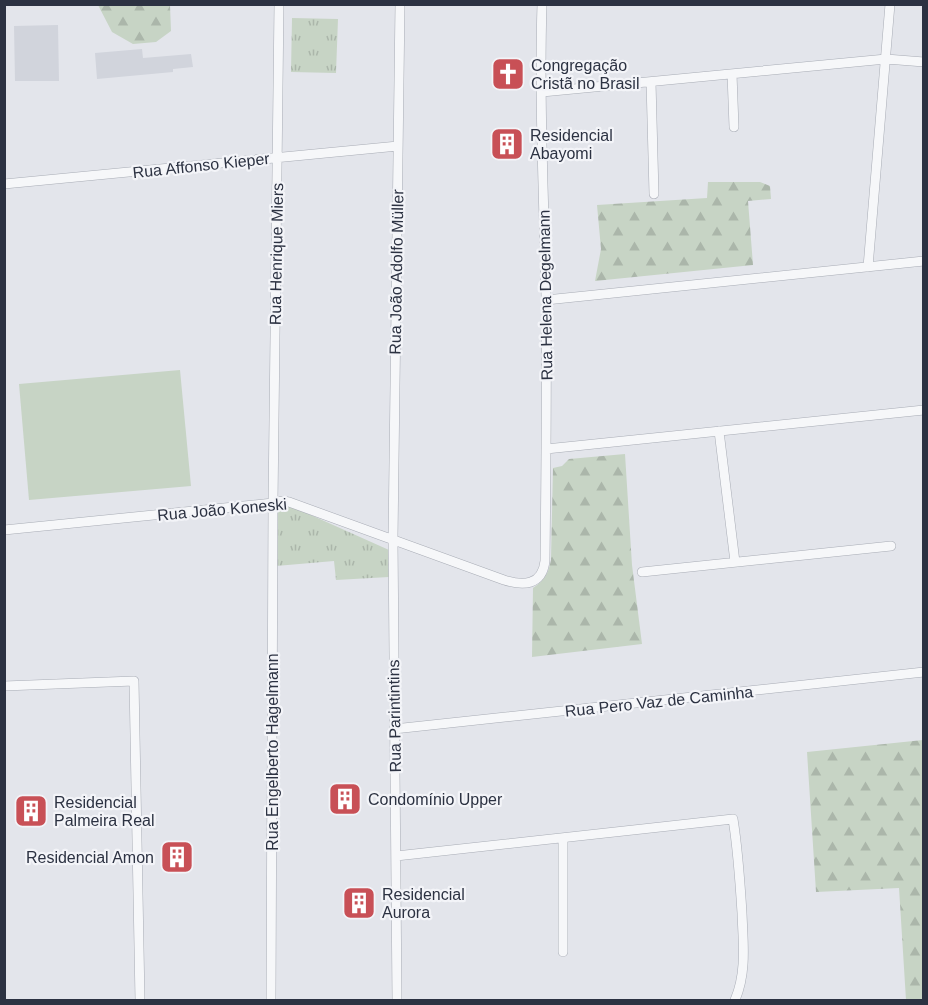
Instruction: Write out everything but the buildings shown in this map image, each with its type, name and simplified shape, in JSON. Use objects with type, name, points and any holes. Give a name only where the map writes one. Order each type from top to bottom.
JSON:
[{"type":"street","name":"Rua Henrique Miers","points":[[273,503],[279,4]]},
{"type":"street","name":"Rua João Adolfo Müller","points":[[393,539],[400,4]]},
{"type":"street","name":"Rua Helena Degelmann","points":[[533,581],[542,574],[545,561],[546,300],[540,57],[542,4]]},
{"type":"street","points":[[868,267],[890,4]]},
{"type":"street","points":[[542,92],[886,59],[924,62]]},
{"type":"street","points":[[732,74],[734,127]]},
{"type":"street","points":[[651,82],[654,194]]},
{"type":"street","name":"Rua Affonso Kieper","points":[[4,184],[398,146]]},
{"type":"street","points":[[546,300],[924,261]]},
{"type":"street","points":[[546,449],[924,410]]},
{"type":"street","points":[[719,431],[735,562]]},
{"type":"street","name":"Rua João Koneski","points":[[4,530],[283,501],[504,580],[524,584],[533,581]]},
{"type":"street","name":"Rua Engelberto Hagelmann","points":[[271,1000],[273,503]]},
{"type":"street","name":"Rua Parintintins","points":[[393,539],[397,1000]]},
{"type":"street","points":[[642,572],[891,546]]},
{"type":"street","name":"Rua Pero Vaz de Caminha","points":[[394,729],[924,672]]},
{"type":"street","points":[[4,686],[134,681],[140,1000]]},
{"type":"street","points":[[396,856],[733,819],[739,860],[744,963],[742,980],[735,1000]]},
{"type":"street","points":[[562,838],[563,951]]},
{"type":"shaded area","points":[[58,25],[59,81],[15,81],[14,26]]},
{"type":"shaded area","points":[[142,49],[143,58],[191,54],[193,67],[173,69],[173,72],[97,79],[95,53]]},
{"type":"green space","points":[[98,5],[170,5],[171,31],[156,42],[133,44],[112,32]]},
{"type":"green space","points":[[292,18],[338,19],[336,73],[291,72]]},
{"type":"green space","points":[[708,182],[760,182],[770,186],[771,199],[748,201],[753,265],[595,281],[601,249],[597,205],[707,198]]},
{"type":"green space","points":[[180,370],[191,486],[29,500],[19,384]]},
{"type":"green space","points":[[625,454],[632,565],[642,644],[532,657],[533,588],[545,576],[551,560],[553,468],[562,466],[569,459]]},
{"type":"green space","points":[[285,506],[293,507],[389,550],[389,577],[336,580],[334,561],[276,566],[276,513]]},
{"type":"green space","points":[[923,740],[923,1000],[906,1000],[899,888],[816,892],[807,752]]},
{"type":"place","name":"Congregação Cristã no Brasil","points":[[508,74]]},
{"type":"place","name":"Residencial Abayomi","points":[[507,144]]},
{"type":"place","name":"Condomínio Upper","points":[[345,799]]},
{"type":"place","name":"Residencial Palmeira Real","points":[[31,811]]},
{"type":"place","name":"Residencial Amon","points":[[177,857]]},
{"type":"place","name":"Residencial Aurora","points":[[359,903]]}]
